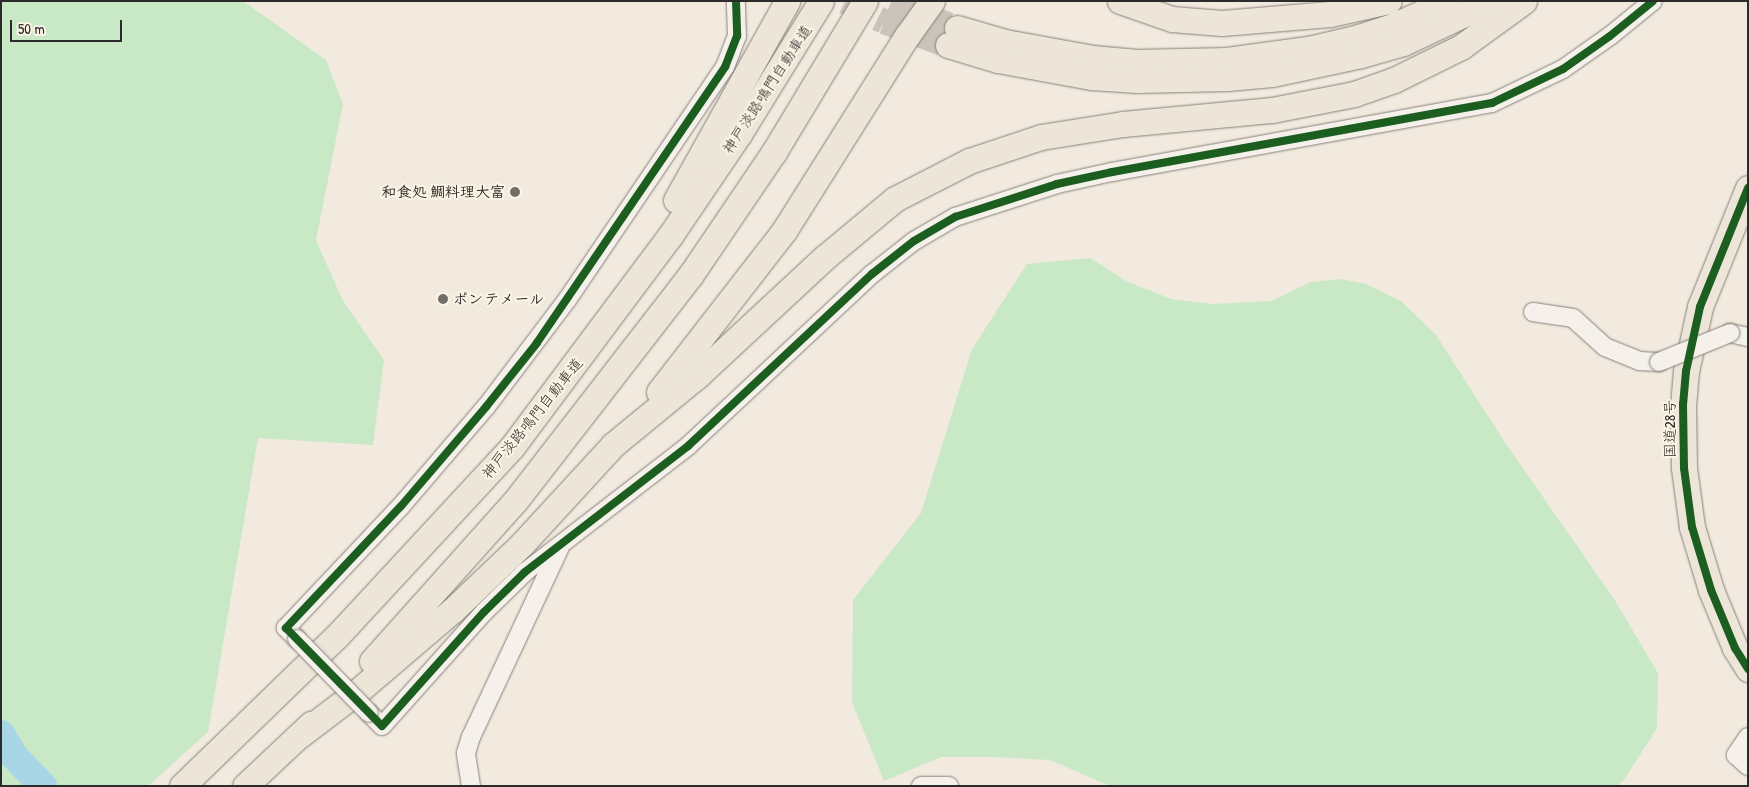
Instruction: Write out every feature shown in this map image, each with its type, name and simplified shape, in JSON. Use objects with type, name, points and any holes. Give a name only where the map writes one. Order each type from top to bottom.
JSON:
[{"type":"highway","points":[[615,312],[787,1]]},
{"type":"highway","name":"神戸淡路鳴門自動車道","points":[[182,786],[336,637],[512,447],[615,312],[738,134],[821,1]]},
{"type":"highway","points":[[248,783],[300,735],[452,573],[516,500],[601,394],[690,276],[774,152],[865,1]]},
{"type":"highway","points":[[300,735],[358,691],[453,610],[522,544],[670,380],[752,276],[815,185],[907,36],[932,1]]},
{"type":"highway","points":[[1120,1],[1147,13],[1197,22],[1294,19],[1390,1]]},
{"type":"highway","points":[[1135,1],[1197,22]]},
{"type":"highway","points":[[1448,1],[1395,25],[1358,37],[1313,48],[1227,60],[1137,62],[1092,58],[1014,44],[952,37],[998,60],[1092,77],[1146,80],[1227,78],[1272,74],[1360,55],[1403,43],[1492,1]]},
{"type":"highway","points":[[613,445],[697,376],[858,228],[896,200],[939,175],[1012,145],[1068,132],[1272,110],[1354,94],[1394,80],[1461,47],[1524,1]]},
{"type":"highway","name":"国道28号","points":[[1748,188],[1700,306],[1686,371],[1683,404],[1684,468],[1692,527],[1711,590],[1735,648],[1748,669]]},
{"type":"street","points":[[736,1],[737,36],[725,67],[567,300],[486,408],[401,506],[286,628],[382,726],[508,588],[561,544],[643,483],[717,420],[872,274],[914,241],[955,217],[1048,186],[1103,174],[1492,104],[1563,69],[1610,36],[1653,1]]},
{"type":"street","points":[[1532,312],[1573,318],[1605,347],[1639,361],[1659,362],[1730,333],[1748,337]]},
{"type":"street","points":[[471,786],[466,753],[471,737],[561,544]]},
{"type":"street","points":[[1744,742],[1736,755],[1748,766]]},
{"type":"street","points":[[921,786],[949,786]]},
{"type":"green space","points":[[1,1],[243,1],[326,60],[343,104],[316,240],[343,301],[384,360],[373,445],[258,438],[208,732],[148,786],[1,786]]},
{"type":"green space","points":[[1090,258],[1126,281],[1171,299],[1213,304],[1271,301],[1311,282],[1341,279],[1366,284],[1401,301],[1436,335],[1504,441],[1614,599],[1658,673],[1657,728],[1624,780],[1617,786],[1110,786],[1050,760],[941,757],[884,781],[852,702],[853,600],[921,513],[972,349],[1027,264]]},
{"type":"waterway","points":[[1,734],[14,756],[43,786]]},
{"type":"tunnel","points":[[845,1],[884,21],[948,45]]},
{"type":"tunnel","points":[[891,1],[957,28]]},
{"type":"cycle path","points":[[736,1],[737,36],[725,67],[537,343],[486,407],[401,506],[286,628],[382,726],[484,612],[525,572],[688,446],[872,274],[914,241],[955,217],[1057,184],[1112,172],[1492,103],[1563,69],[1610,36],[1653,1]]},
{"type":"cycle path","points":[[1748,188],[1700,307],[1686,371],[1683,404],[1684,468],[1692,527],[1711,590],[1735,648],[1748,669]]},
{"type":"place","name":"和食処 鯛料理大富","points":[[515,192]]},
{"type":"place","name":"ポンテメール","points":[[443,299]]}]
